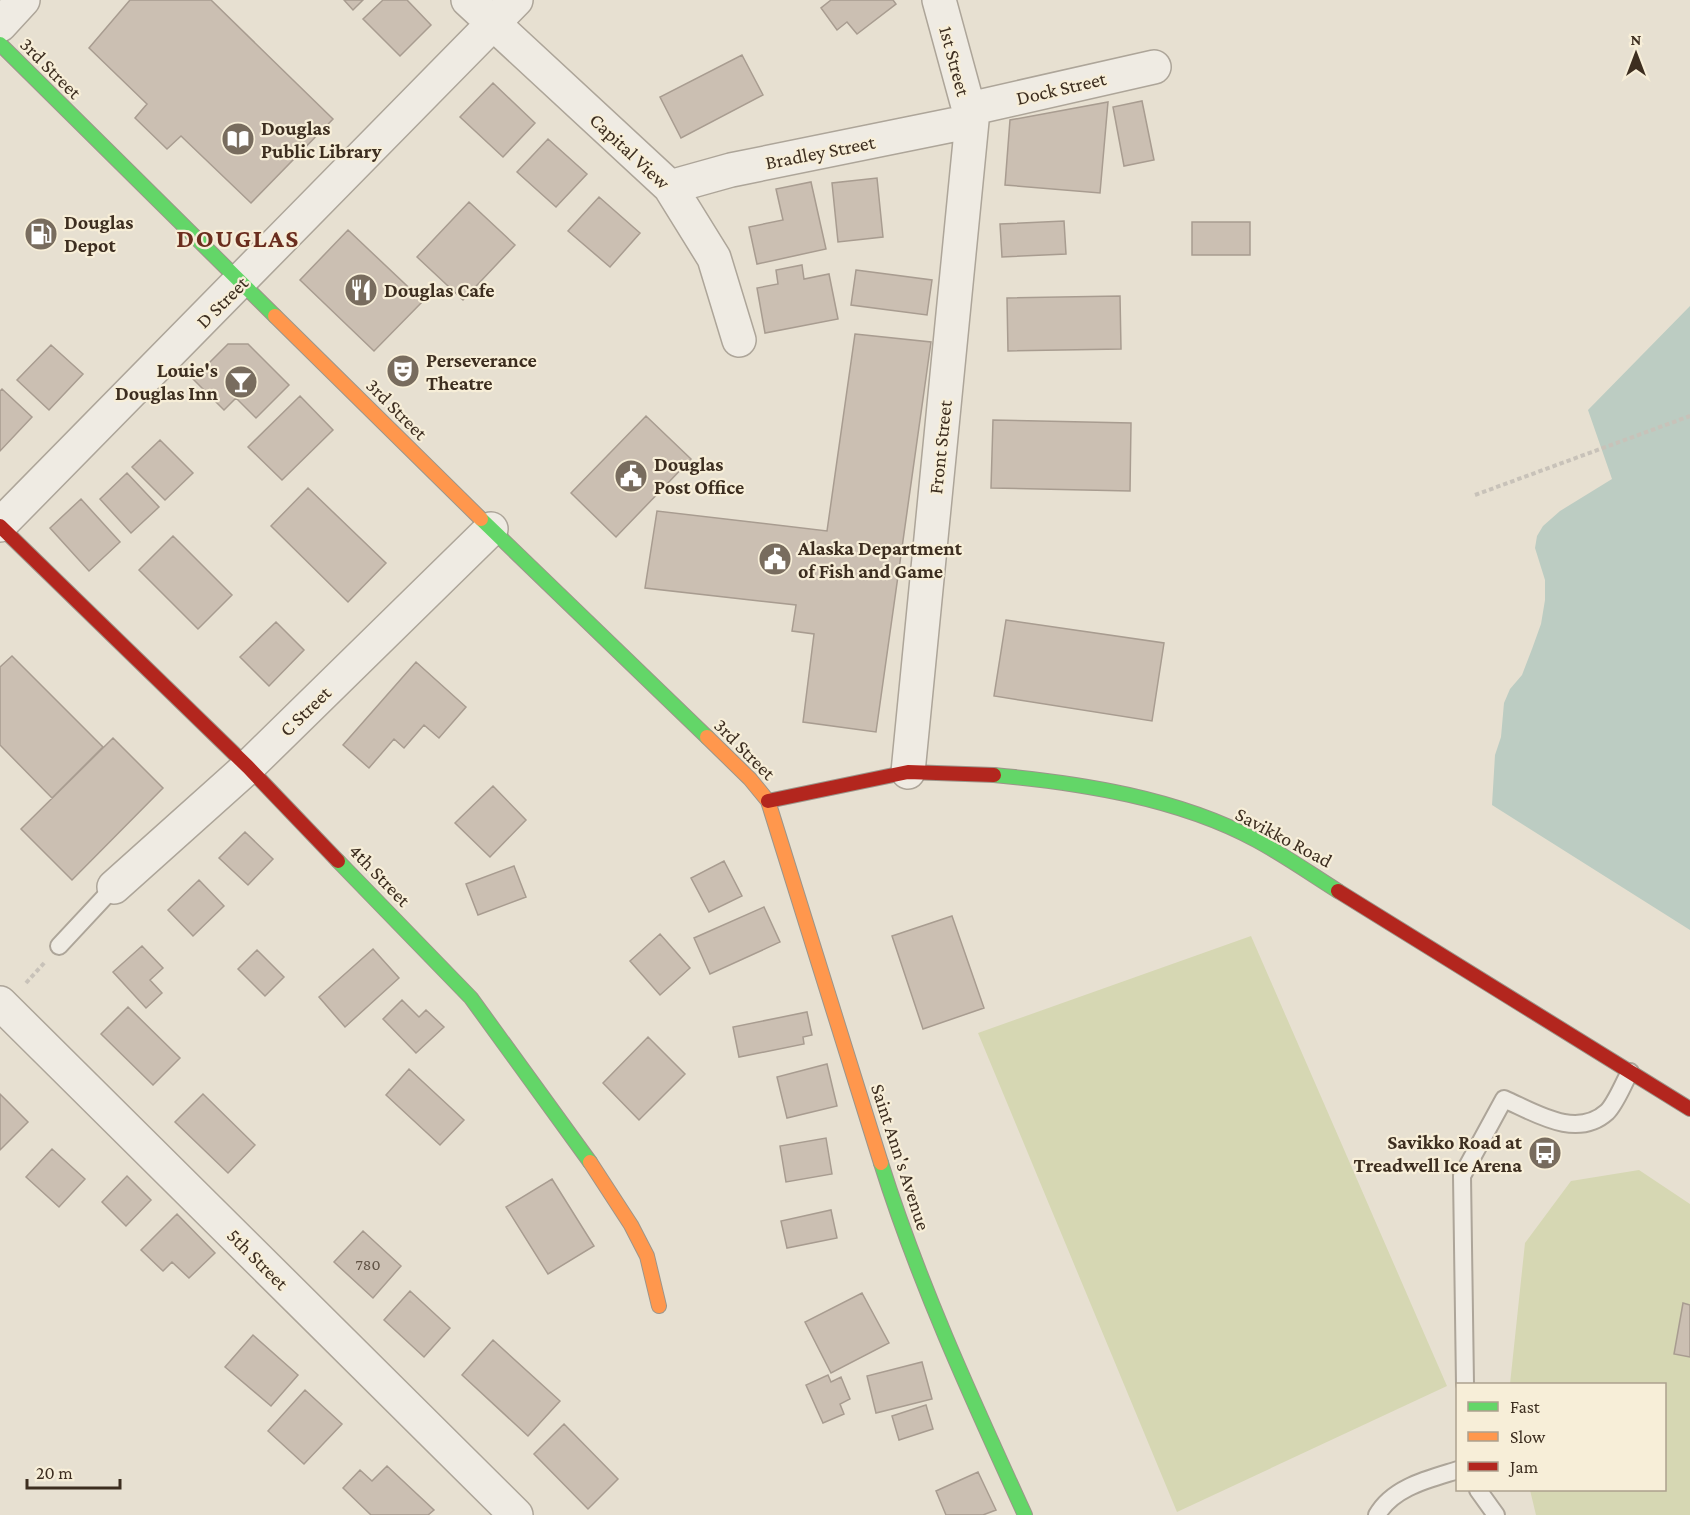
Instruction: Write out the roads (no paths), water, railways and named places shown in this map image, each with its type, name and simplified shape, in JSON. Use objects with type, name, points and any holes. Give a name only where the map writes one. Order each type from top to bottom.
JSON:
[{"type":"street","points":[[0,25],[23,0]]},
{"type":"street","name":"Capital View","points":[[468,0],[670,187],[714,258],[739,340]]},
{"type":"street","name":"D Street","points":[[0,526],[241,283],[516,0]]},
{"type":"street","name":"1st Street","points":[[939,0],[970,115]]},
{"type":"street","name":"3rd Street","points":[[0,44],[491,529],[750,779],[768,801]]},
{"type":"street","name":"Dock Street","points":[[970,115],[1154,67]]},
{"type":"street","name":"Bradley Street","points":[[670,187],[731,170],[970,115]]},
{"type":"street","name":"Front Street","points":[[908,772],[970,115]]},
{"type":"street","name":"4th Street","points":[[0,526],[248,767],[471,998],[591,1164],[631,1225],[647,1256],[659,1306]]},
{"type":"street","name":"C Street","points":[[114,887],[248,767],[491,529]]},
{"type":"street","name":"Savikko Road","points":[[768,801],[908,772],[986,774],[1062,781],[1168,804],[1255,839],[1690,1109]]},
{"type":"street","name":"Saint Ann's Avenue","points":[[768,801],[899,1219],[947,1343],[1025,1515]]},
{"type":"street","name":"5th Street","points":[[2,1005],[516,1515]]},
{"type":"lane","points":[[59,946],[114,887]]},
{"type":"lane","points":[[1465,1383],[1462,1176],[1504,1099],[1564,1125],[1586,1123],[1607,1112],[1630,1072]]},
{"type":"lane","points":[[1377,1515],[1385,1501],[1421,1482],[1456,1471]]},
{"type":"lane","points":[[1479,1491],[1497,1515]]},
{"type":"place","name":"Douglas Public Library","points":[[238,139]]},
{"type":"place","name":"Douglas Depot","points":[[41,234]]},
{"type":"place","name":"Douglas Cafe","points":[[361,290]]},
{"type":"place","name":"Perseverance Theatre","points":[[403,371]]},
{"type":"place","name":"Louie's Douglas Inn","points":[[241,382]]},
{"type":"place","name":"Douglas Post Office","points":[[631,476]]},
{"type":"place","name":"Alaska Department of Fish and Game","points":[[775,559]]},
{"type":"place","name":"Savikko Road at Treadwell Ice Arena","points":[[1545,1153]]},
{"type":"district","name":"DOUGLAS","points":[[238,238]]}]
